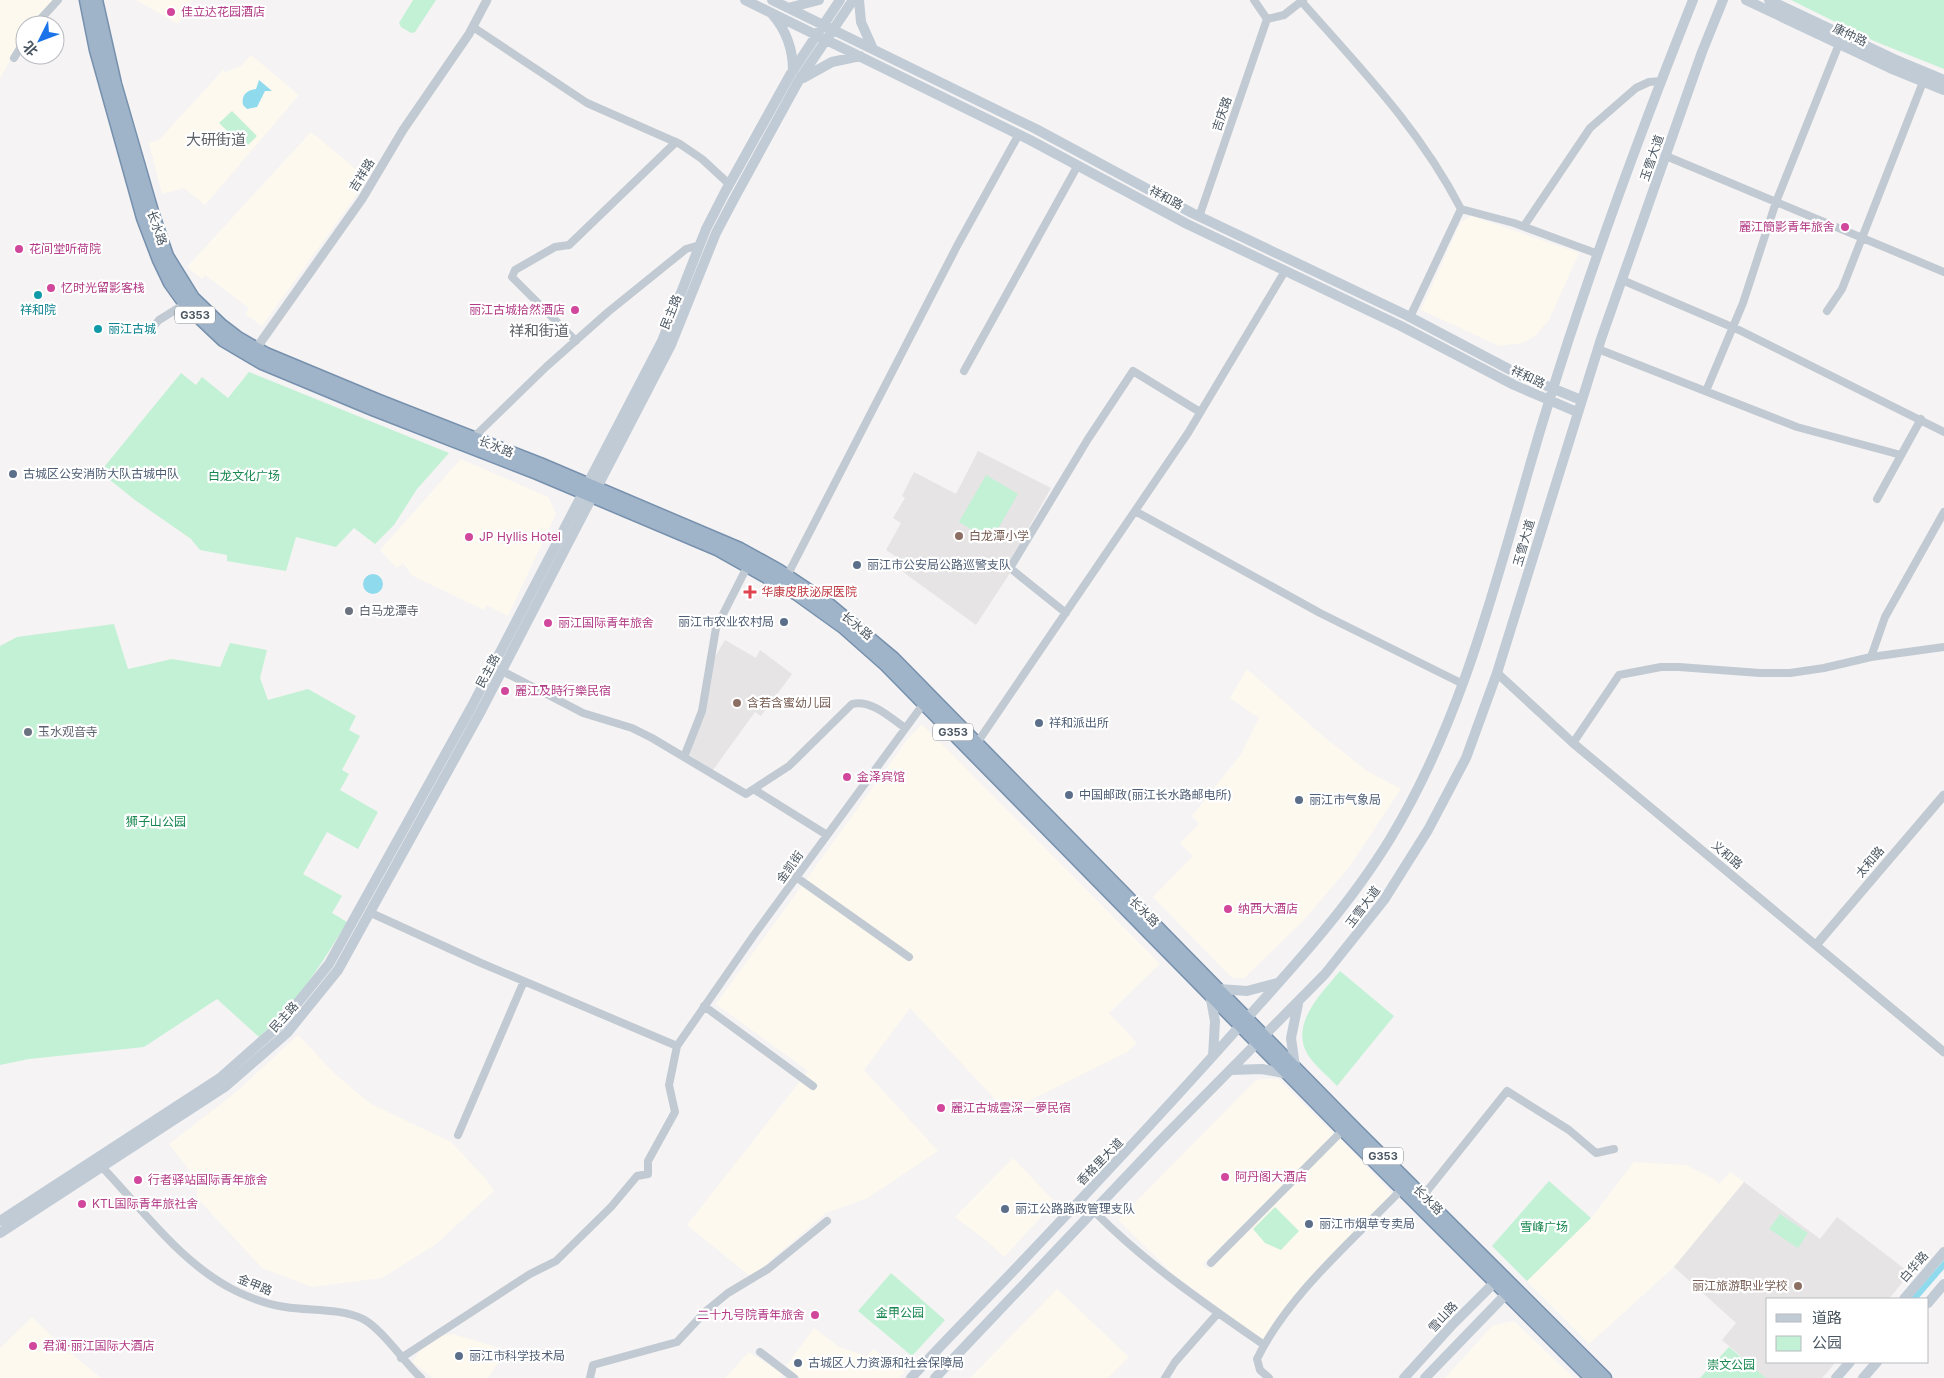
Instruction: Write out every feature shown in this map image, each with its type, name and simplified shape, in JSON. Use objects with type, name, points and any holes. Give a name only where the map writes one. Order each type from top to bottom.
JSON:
[{"type":"highway","name":"长水路","points":[[86,0],[96,50],[143,218],[164,272],[185,304],[223,340],[375,410],[721,540],[787,576],[826,602],[872,638],[977,743],[1214,991]]},
{"type":"highway","name":"长水路","points":[[96,0],[105,48],[153,215],[168,256],[182,283],[202,307],[252,353],[473,438],[591,490],[748,565],[797,594],[843,627],[886,665],[1262,1039],[1343,1130],[1402,1189],[1499,1278]]},
{"type":"highway","name":"长水路","points":[[1292,1071],[1423,1196],[1510,1289],[1605,1378]]},
{"type":"highway","name":"长水路","points":[[1510,1289],[1591,1378]]},
{"type":"main road","name":"祥和路","points":[[746,0],[1019,134],[1187,224],[1401,326],[1514,385],[1577,412]]},
{"type":"main road","name":"祥和路","points":[[772,0],[1036,129],[1200,217],[1410,318],[1502,366],[1581,400]]},
{"type":"main road","points":[[788,8],[819,0]]},
{"type":"main road","name":"民主路","points":[[828,27],[840,0]]},
{"type":"main road","name":"民主路","points":[[0,1233],[206,1101],[270,1050],[327,985],[371,913],[502,671],[662,341],[700,245],[730,184],[793,71],[828,27],[853,0]]},
{"type":"main road","points":[[859,0],[861,22],[874,50]]},
{"type":"main road","name":"玉雪大道","points":[[1244,1021],[1342,909],[1391,837],[1440,746],[1463,684],[1496,582],[1549,401],[1598,254],[1693,0]]},
{"type":"main road","name":"玉雪大道","points":[[1262,1039],[1298,1003],[1360,932],[1416,852],[1466,758],[1497,673],[1598,349],[1702,52],[1723,0]]},
{"type":"main road","name":"康仲路","points":[[1746,0],[1839,44],[1944,90]]},
{"type":"main road","name":"康仲路","points":[[1769,0],[1894,59],[1944,80]]},
{"type":"main road","points":[[770,12],[786,34],[792,52],[793,71]]},
{"type":"main road","name":"民主路","points":[[0,1221],[220,1078],[262,1043],[307,994],[329,964],[671,345],[716,233],[821,37]]},
{"type":"main road","points":[[798,81],[823,66],[860,56]]},
{"type":"main road","points":[[1212,1057],[1215,1021],[1214,991],[1247,991],[1278,983]]},
{"type":"main road","points":[[1230,1070],[1262,1069],[1292,1071],[1291,1038],[1298,1003]]},
{"type":"main road","name":"香格里大道","points":[[911,1378],[1148,1130],[1244,1021]]},
{"type":"main road","points":[[935,1378],[1230,1070],[1262,1039]]},
{"type":"main road","name":"白华路","points":[[1905,1298],[1944,1252]]},
{"type":"main road","name":"雪山路","points":[[1404,1378],[1499,1278]]},
{"type":"main road","points":[[1929,1302],[1944,1284]]},
{"type":"main road","points":[[1425,1378],[1510,1289]]},
{"type":"main road","points":[[1836,1378],[1849,1363]]},
{"type":"main road","points":[[1863,1378],[1876,1363]]},
{"type":"street","points":[[44,15],[58,0]]},
{"type":"street","name":"吉祥路","points":[[252,353],[362,199],[403,130],[473,27],[487,0]]},
{"type":"street","points":[[1254,0],[1266,19],[1284,15],[1303,1],[1416,134],[1438,166],[1461,209],[1524,226],[1598,254]]},
{"type":"street","name":"吉庆路","points":[[1200,217],[1266,19]]},
{"type":"street","points":[[473,27],[587,104],[676,142],[702,159],[730,184]]},
{"type":"street","points":[[1706,391],[1732,327],[1776,202],[1839,44]]},
{"type":"street","points":[[1524,226],[1590,128],[1636,88],[1649,82],[1662,81]]},
{"type":"street","points":[[1827,311],[1842,290],[1863,238],[1866,224],[1923,82]]},
{"type":"street","points":[[787,576],[957,246],[1019,134]]},
{"type":"street","points":[[576,341],[512,277],[514,270],[555,247],[569,245],[676,142]]},
{"type":"street","points":[[1666,156],[1944,271]]},
{"type":"street","points":[[964,371],[1078,165]]},
{"type":"street","points":[[1410,318],[1461,209]]},
{"type":"street","points":[[473,438],[576,341],[686,249],[700,245]]},
{"type":"street","points":[[977,743],[1135,512],[1200,412],[1285,271]]},
{"type":"street","points":[[1622,280],[1732,327],[1944,432]]},
{"type":"street","points":[[153,327],[160,320],[185,304]]},
{"type":"street","points":[[1598,349],[1821,435],[1901,455]]},
{"type":"street","points":[[1066,613],[1010,568],[1088,439],[1133,371],[1200,412]]},
{"type":"street","points":[[1877,499],[1920,420]]},
{"type":"street","points":[[1135,512],[1320,613],[1463,684]]},
{"type":"street","points":[[1871,657],[1885,617],[1944,512]]},
{"type":"street","points":[[684,757],[702,711],[716,628],[748,565]]},
{"type":"street","points":[[1573,743],[1619,675],[1660,667],[1753,673],[1790,673],[1871,657],[1944,647]]},
{"type":"street","points":[[502,671],[583,713],[642,733],[746,794],[755,790],[789,766],[852,704],[861,702],[869,705],[906,728]]},
{"type":"street","name":"义和路","points":[[1497,673],[1573,743],[1944,1052]]},
{"type":"street","name":"金凯街","points":[[677,1046],[796,877],[924,703]]},
{"type":"street","points":[[755,790],[827,835]]},
{"type":"street","name":"太和路","points":[[1816,945],[1944,795]]},
{"type":"street","points":[[796,877],[909,957]]},
{"type":"street","points":[[371,913],[677,1046],[669,1085],[675,1112],[648,1161],[648,1174],[638,1176],[611,1207],[556,1261],[530,1274],[401,1358]]},
{"type":"street","points":[[458,1135],[524,981]]},
{"type":"street","points":[[704,1006],[813,1086]]},
{"type":"street","points":[[1423,1196],[1507,1091],[1568,1130],[1596,1153],[1614,1149]]},
{"type":"street","points":[[1211,1263],[1343,1130]]},
{"type":"street","name":"金甲路","points":[[102,1167],[175,1244],[222,1283],[248,1296],[272,1304],[356,1316],[378,1330],[401,1358],[422,1378]]},
{"type":"street","points":[[1269,1378],[1263,1373],[1258,1362],[1264,1344],[1307,1289],[1402,1189]]},
{"type":"street","points":[[1094,1211],[1116,1234],[1177,1285],[1264,1344]]},
{"type":"street","points":[[590,1378],[593,1365],[677,1342],[706,1311],[728,1293],[768,1270],[827,1221]]},
{"type":"street","points":[[1165,1378],[1175,1362],[1218,1313]]},
{"type":"street","points":[[760,1352],[794,1378]]},
{"type":"shaded area","points":[[0,0],[54,0],[41,15],[15,15],[15,53],[0,78]]},
{"type":"shaded area","name":"佳立达花园酒店","points":[[136,0],[192,0],[178,24]]},
{"type":"shaded area","points":[[251,55],[299,95],[205,205],[184,188],[162,194],[149,143],[159,140],[223,70],[226,72],[241,66]]},
{"type":"shaded area","points":[[311,132],[368,179],[262,326],[245,314],[249,308],[205,275],[202,279],[187,267]]},
{"type":"shaded area","points":[[1471,216],[1579,253],[1549,320],[1535,336],[1522,343],[1499,346],[1421,310],[1461,222]]},
{"type":"shaded area","name":"白龙潭小学","points":[[978,451],[1051,488],[1005,570],[1010,573],[976,625],[903,572],[907,564],[886,550],[901,523],[893,518],[905,498],[902,496],[914,472],[956,494]]},
{"type":"shaded area","name":"JP Hyllis Hotel","points":[[461,459],[548,497],[556,514],[508,616],[486,605],[484,610],[411,575],[403,563],[397,568],[380,550]]},
{"type":"shaded area","name":"含若含蜜幼儿园","points":[[725,640],[756,658],[760,650],[792,674],[761,716],[755,712],[713,770],[688,754],[713,660]]},
{"type":"shaded area","name":"丽江市气象局","points":[[1247,669],[1324,737],[1367,771],[1401,789],[1350,866],[1303,921],[1244,978],[1232,978],[1153,897],[1193,856],[1180,843],[1199,824],[1192,816],[1241,754],[1259,718],[1230,698]]},
{"type":"shaded area","points":[[922,724],[1160,964],[1109,1013],[1137,1043],[1127,1052],[1007,1112],[910,1008],[864,1070],[938,1151],[868,1198],[826,1213],[751,1277],[687,1225],[808,1071],[716,1004],[910,736]]},
{"type":"shaded area","points":[[298,1035],[335,1074],[371,1104],[451,1142],[485,1178],[494,1191],[436,1244],[382,1278],[312,1287],[262,1268],[197,1198],[197,1180],[169,1144],[235,1093]]},
{"type":"shaded area","points":[[1278,1079],[1334,1134],[1203,1264],[1208,1269],[1339,1137],[1393,1195],[1296,1296],[1263,1340],[1173,1274],[1118,1220],[1255,1081]]},
{"type":"shaded area","name":"丽江公路路政管理支队","points":[[1013,1158],[1055,1202],[1004,1257],[987,1241],[955,1217]]},
{"type":"shaded area","points":[[1634,1162],[1686,1165],[1714,1179],[1719,1184],[1730,1172],[1744,1182],[1674,1267],[1589,1344],[1527,1281],[1591,1218]]},
{"type":"shaded area","name":"丽江旅游职业学校","points":[[1744,1182],[1820,1239],[1837,1217],[1910,1273],[1890,1298],[1766,1298],[1766,1363],[1835,1363],[1822,1378],[1766,1378],[1722,1340],[1736,1323],[1674,1267]]},
{"type":"shaded area","points":[[1057,1289],[1129,1357],[1108,1378],[970,1378]]},
{"type":"shaded area","name":"君澜·丽江国际大酒店","points":[[32,1317],[62,1346],[101,1378],[0,1378],[0,1348]]},
{"type":"shaded area","points":[[1514,1321],[1574,1378],[1445,1378],[1493,1325]]},
{"type":"shaded area","points":[[814,1328],[839,1347],[866,1356],[873,1349],[905,1372],[899,1378],[801,1378],[786,1366]]},
{"type":"shaded area","name":"丽江市科学技术局","points":[[453,1334],[506,1350],[488,1378],[433,1378],[412,1362],[427,1341]]},
{"type":"shaded area","points":[[749,1352],[783,1374],[780,1378],[725,1378]]},
{"type":"green space","points":[[413,0],[436,0],[415,32],[411,33],[401,27],[399,23]]},
{"type":"green space","points":[[1791,0],[1944,0],[1944,69],[1874,41]]},
{"type":"green space","points":[[232,111],[257,136],[245,148],[219,123]]},
{"type":"green space","name":"白龙文化广场","points":[[249,372],[449,453],[417,489],[394,525],[375,544],[354,528],[336,547],[296,537],[286,571],[227,561],[227,555],[200,550],[191,539],[135,500],[100,472],[181,373],[196,385],[202,377],[228,398]]},
{"type":"green space","points":[[986,475],[1018,494],[991,541],[959,522]]},
{"type":"green space","name":"狮子山公园","points":[[114,624],[128,669],[172,659],[220,667],[230,643],[267,650],[260,678],[268,700],[308,689],[356,716],[349,730],[360,736],[342,770],[349,774],[340,790],[378,812],[358,849],[327,832],[303,874],[342,896],[332,913],[347,922],[297,997],[259,1037],[217,999],[144,1047],[29,1059],[0,1065],[0,646],[17,637]]},
{"type":"green space","points":[[1340,971],[1394,1016],[1337,1086],[1308,1055],[1303,1043],[1302,1032],[1310,1010]]},
{"type":"green space","name":"雪峰广场","points":[[1549,1181],[1591,1218],[1527,1281],[1492,1246]]},
{"type":"green space","points":[[1275,1207],[1299,1231],[1281,1250],[1265,1243],[1253,1229]]},
{"type":"green space","points":[[1780,1214],[1808,1233],[1798,1248],[1769,1229]]},
{"type":"green space","name":"金甲公园","points":[[891,1273],[945,1320],[912,1356],[858,1311]]},
{"type":"green space","name":"崇文公园","points":[[1729,1347],[1766,1378],[1700,1378]]},
{"type":"water","points":[[259,80],[272,91],[265,91],[257,107],[247,109],[243,105],[244,96],[247,92],[256,89]]},
{"type":"water","points":[[373,574],[380,577],[383,584],[380,591],[373,594],[366,591],[363,584],[366,577]]},
{"type":"water","points":[[1944,1260],[1944,1269],[1919,1298],[1911,1298]]},
{"type":"place","name":"佳立达花园酒店","points":[[171,12]]},
{"type":"place","name":"麗江簡影青年旅舍","points":[[1845,227]]},
{"type":"place","name":"花间堂听荷院","points":[[19,249]]},
{"type":"place","name":"忆时光留影客栈","points":[[51,288]]},
{"type":"place","name":"祥和院","points":[[38,295]]},
{"type":"place","name":"丽江古城拾然酒店","points":[[575,310]]},
{"type":"place","name":"丽江古城","points":[[98,329]]},
{"type":"place","name":"古城区公安消防大队古城中队","points":[[13,474]]},
{"type":"place","name":"白龙潭小学","points":[[959,536]]},
{"type":"place","name":"JP Hyllis Hotel","points":[[469,537]]},
{"type":"place","name":"丽江市公安局公路巡警支队","points":[[857,565]]},
{"type":"place","name":"华康皮肤泌尿医院","points":[[750,592]]},
{"type":"place","name":"白马龙潭寺","points":[[349,611]]},
{"type":"place","name":"丽江市农业农村局","points":[[784,622]]},
{"type":"place","name":"丽江国际青年旅舍","points":[[548,623]]},
{"type":"place","name":"麗江及時行樂民宿","points":[[505,691]]},
{"type":"place","name":"含若含蜜幼儿园","points":[[737,703]]},
{"type":"place","name":"祥和派出所","points":[[1039,723]]},
{"type":"place","name":"玉水观音寺","points":[[28,732]]},
{"type":"place","name":"金泽宾馆","points":[[847,777]]},
{"type":"place","name":"中国邮政(丽江长水路邮电所)","points":[[1069,795]]},
{"type":"place","name":"丽江市气象局","points":[[1299,800]]},
{"type":"place","name":"纳西大酒店","points":[[1228,909]]},
{"type":"place","name":"麗江古城雲深一夢民宿","points":[[941,1108]]},
{"type":"place","name":"阿丹阁大酒店","points":[[1225,1177]]},
{"type":"place","name":"行者驿站国际青年旅舍","points":[[138,1180]]},
{"type":"place","name":"KTL国际青年旅社舍","points":[[82,1204]]},
{"type":"place","name":"丽江公路路政管理支队","points":[[1005,1209]]},
{"type":"place","name":"丽江市烟草专卖局","points":[[1309,1224]]},
{"type":"place","name":"丽江旅游职业学校","points":[[1798,1286]]},
{"type":"place","name":"二十九号院青年旅舍","points":[[815,1315]]},
{"type":"place","name":"君澜·丽江国际大酒店","points":[[33,1346]]},
{"type":"place","name":"丽江市科学技术局","points":[[459,1356]]},
{"type":"place","name":"古城区人力资源和社会保障局","points":[[798,1363]]},
{"type":"district","name":"大研街道","points":[[216,140]]},
{"type":"district","name":"祥和街道","points":[[539,331]]}]
